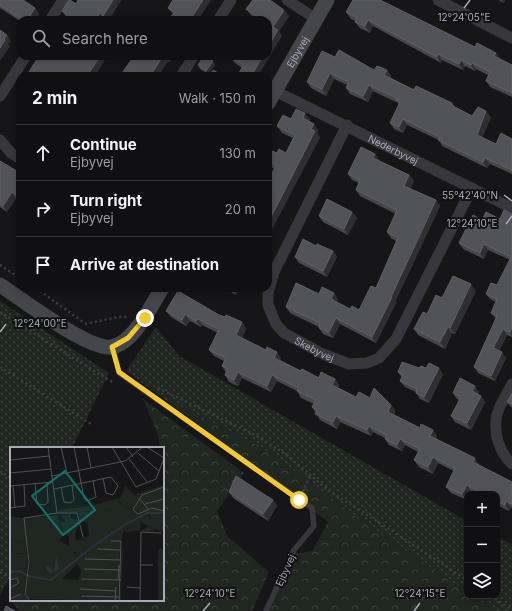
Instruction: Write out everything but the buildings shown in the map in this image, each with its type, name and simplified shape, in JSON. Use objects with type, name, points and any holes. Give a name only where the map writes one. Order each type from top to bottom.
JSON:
[{"type":"street","points":[[53,16],[63,0]]},
{"type":"street","points":[[221,16],[231,0]]},
{"type":"street","points":[[287,0],[316,19]]},
{"type":"street","name":"Ejbyvej","points":[[272,95],[327,0]]},
{"type":"street","points":[[438,0],[512,37]]},
{"type":"street","points":[[0,96],[23,60]]},
{"type":"street","points":[[184,72],[191,60]]},
{"type":"street","name":"Nederbyvej","points":[[272,97],[347,125],[512,208]]},
{"type":"street","name":"Skebyvej","points":[[272,279],[274,272],[347,125]]},
{"type":"street","points":[[0,140],[11,153],[16,156]]},
{"type":"street","name":"Skebyvej","points":[[268,292],[268,305],[276,324],[284,333],[316,351],[339,361],[356,364],[379,358],[388,350],[398,335],[472,188]]},
{"type":"street","points":[[0,285],[82,338],[99,346],[112,347],[128,338],[145,318],[160,292]]},
{"type":"street","points":[[512,384],[497,414],[496,433],[500,447],[512,464]]},
{"type":"lane","name":"Ejbyvej","points":[[112,347],[119,372],[312,508],[314,526],[294,550],[266,611]]},
{"type":"path","points":[[0,265],[16,275]]},
{"type":"path","points":[[41,292],[91,328]]},
{"type":"path","points":[[0,312],[112,382]]},
{"type":"path","points":[[85,324],[119,317],[145,318]]},
{"type":"path","points":[[0,367],[91,424]]},
{"type":"path","points":[[151,385],[255,435],[287,455],[328,491],[464,578]]},
{"type":"path","points":[[0,472],[10,477]]},
{"type":"path","points":[[299,500],[310,475]]},
{"type":"path","points":[[0,572],[10,577]]},
{"type":"path","points":[[496,599],[512,610]]},
{"type":"green space","points":[[0,301],[109,373],[72,447],[10,447],[10,575],[0,596]]},
{"type":"green space","points":[[156,327],[179,356],[464,519],[464,590],[371,527],[263,448],[159,395],[126,371]]},
{"type":"green space","points":[[158,394],[263,448],[371,527],[464,590],[464,599],[477,599],[495,611],[268,611],[294,554],[312,551],[328,522]]},
{"type":"green space","points":[[143,399],[244,473],[217,511],[227,536],[269,572],[252,611],[20,611],[11,601],[164,601],[164,447],[160,447],[158,435]]},
{"type":"green space","points":[[500,538],[512,544],[512,611],[495,611],[477,599],[500,599]]},
{"type":"route","points":[[145,318],[128,338],[112,347],[119,372],[299,500]]}]
